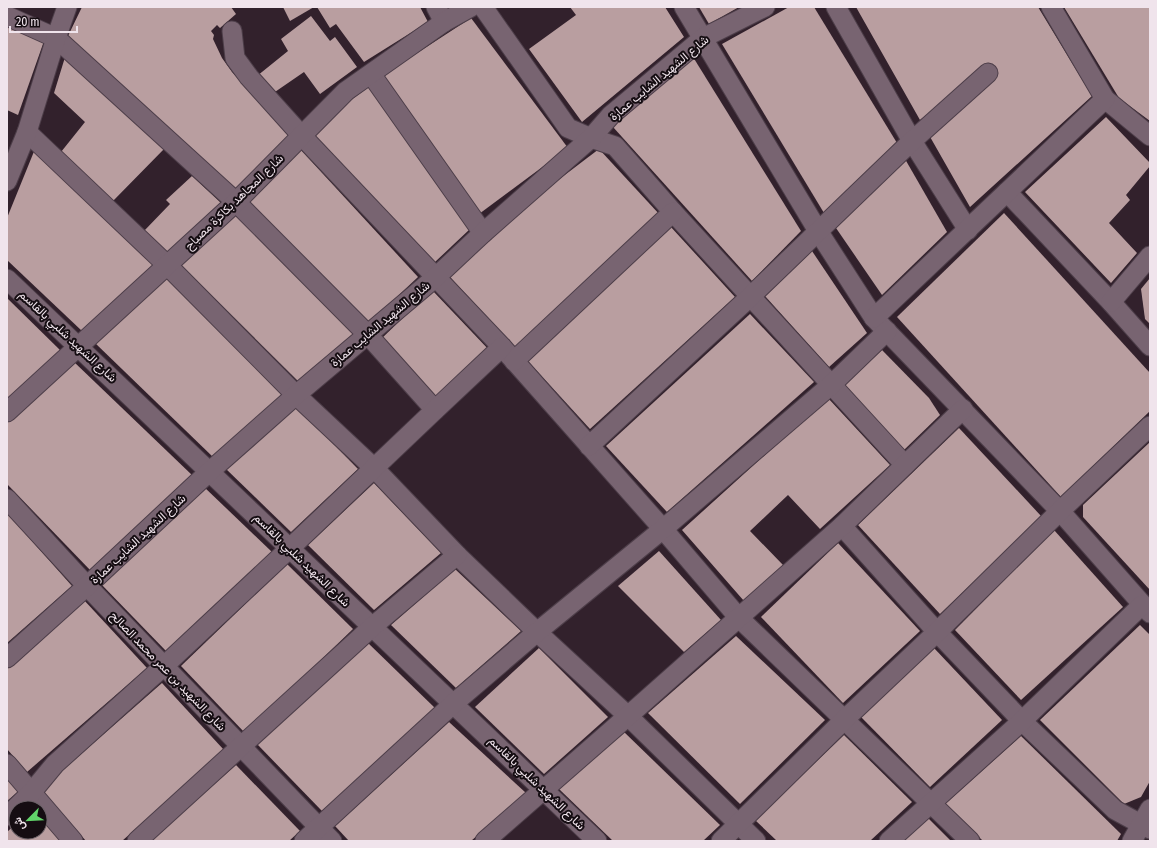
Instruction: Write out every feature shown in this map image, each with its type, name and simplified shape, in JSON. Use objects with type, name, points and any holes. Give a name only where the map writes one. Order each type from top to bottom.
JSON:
[{"type":"street","points":[[7,180],[27,132],[56,38],[68,7]]},
{"type":"street","name":"شارع المجاهد بكاكرة مصباح","points":[[7,412],[168,266],[236,202],[346,91],[371,74],[440,14],[472,7]]},
{"type":"street","points":[[483,7],[568,128],[615,146],[673,212],[904,465]]},
{"type":"street","points":[[684,7],[818,231],[881,324],[1060,511],[1146,609],[889,841]]},
{"type":"street","name":"شارع الشهيد الشايب عمارة","points":[[7,658],[87,586],[209,472],[296,395],[436,277],[483,233],[591,138],[611,115],[703,38],[765,7]]},
{"type":"street","points":[[836,7],[912,141],[968,230]]},
{"type":"street","points":[[1051,7],[1106,99],[1150,136]]},
{"type":"street","points":[[7,16],[56,38],[236,202],[368,335],[434,410]]},
{"type":"street","points":[[232,31],[235,58],[250,77],[302,136],[508,354],[663,529],[739,618],[970,841]]},
{"type":"street","points":[[589,446],[751,296],[912,141],[988,73]]},
{"type":"street","points":[[371,74],[483,233]]},
{"type":"street","points":[[304,841],[453,704],[536,632],[663,529],[831,385],[881,324],[968,230],[1106,99]]},
{"type":"street","points":[[27,132],[168,266],[296,395],[374,468],[457,555],[536,632],[628,716],[756,841]]},
{"type":"street","points":[[1007,192],[1111,302],[1150,346]]},
{"type":"street","points":[[7,816],[31,793],[55,764],[164,666],[434,410],[508,354],[673,212]]},
{"type":"street","points":[[1111,302],[1150,256]]},
{"type":"street","name":"شارع الشهيد شلبي بالقاسم","points":[[7,279],[597,841]]},
{"type":"street","points":[[485,841],[842,526],[963,409]]},
{"type":"street","points":[[721,841],[1060,511],[1150,426]]},
{"type":"street","name":"شارع الشهيد بن عمر محمد الصالح","points":[[7,499],[87,586],[240,747],[332,841]]},
{"type":"street","points":[[842,526],[937,632],[1022,721],[1115,810],[1148,821],[1132,841]]},
{"type":"street","points":[[137,841],[372,628],[457,555]]},
{"type":"street","points":[[7,764],[73,841]]},
{"type":"building","points":[[82,7],[231,7],[236,14],[220,28],[217,25],[211,31],[214,35],[213,39],[222,58],[232,72],[290,137],[234,192],[68,36]]},
{"type":"building","points":[[283,7],[314,7],[290,21]]},
{"type":"building","points":[[317,7],[420,7],[428,22],[364,62],[336,24],[330,28]]},
{"type":"building","points":[[570,7],[665,7],[684,37],[582,122],[529,49],[576,15]]},
{"type":"building","points":[[699,7],[739,7],[709,24]]},
{"type":"building","points":[[789,7],[814,7],[897,143],[824,213],[722,44]]},
{"type":"building","points":[[856,7],[1038,7],[1092,96],[970,207],[929,135],[990,67],[920,120]]},
{"type":"building","points":[[1064,7],[1150,7],[1150,121],[1119,98]]},
{"type":"building","points":[[311,16],[330,41],[335,37],[357,67],[320,94],[304,72],[272,94],[257,76],[288,51],[281,39]]},
{"type":"building","points":[[471,18],[568,148],[479,214],[382,76]]},
{"type":"building","points":[[7,24],[44,41],[18,115],[7,110]]},
{"type":"building","points":[[66,54],[164,149],[113,201],[61,152],[85,122],[54,93]]},
{"type":"building","points":[[693,57],[801,231],[752,281],[613,127]]},
{"type":"building","points":[[370,86],[470,229],[435,262],[315,136],[320,123]]},
{"type":"building","points":[[1106,117],[1150,163],[1150,166],[1126,195],[1130,200],[1109,223],[1137,253],[1111,283],[1025,192]]},
{"type":"building","points":[[35,149],[155,266],[82,331],[7,260],[7,218]]},
{"type":"building","points":[[300,149],[418,277],[368,324],[248,203]]},
{"type":"building","points":[[599,149],[660,215],[515,347],[449,276],[520,209]]},
{"type":"building","points":[[905,159],[947,232],[882,295],[836,228]]},
{"type":"building","points":[[192,176],[221,203],[166,254],[144,231],[170,204],[166,200]]},
{"type":"building","points":[[234,212],[355,335],[300,383],[180,264]]},
{"type":"building","points":[[1004,213],[1150,373],[1150,411],[1061,497],[897,317]]},
{"type":"building","points":[[670,226],[735,297],[590,429],[526,359]]},
{"type":"building","points":[[812,251],[867,333],[829,367],[765,296]]},
{"type":"building","points":[[165,276],[285,395],[213,457],[94,342]]},
{"type":"building","points":[[1150,278],[1150,324],[1145,319],[1141,289]]},
{"type":"building","points":[[432,290],[490,351],[436,402],[380,340]]},
{"type":"building","points":[[7,298],[62,352],[7,402]]},
{"type":"building","points":[[750,314],[814,382],[667,512],[606,446]]},
{"type":"building","points":[[882,350],[929,398],[940,415],[904,450],[844,384]]},
{"type":"building","points":[[73,361],[193,476],[91,571],[7,484],[7,421]]},
{"type":"building","points":[[828,398],[890,465],[820,529],[788,495],[750,531],[783,565],[744,601],[682,530]]},
{"type":"building","points":[[296,406],[358,469],[291,532],[225,468]]},
{"type":"building","points":[[959,428],[1042,517],[940,614],[858,525]]},
{"type":"building","points":[[1150,442],[1150,590],[1083,517],[1083,505]]},
{"type":"building","points":[[374,483],[441,553],[374,610],[308,545]]},
{"type":"building","points":[[203,486],[272,552],[167,652],[101,584]]},
{"type":"building","points":[[7,513],[72,586],[7,643]]},
{"type":"building","points":[[1054,530],[1123,607],[1021,700],[955,630]]},
{"type":"building","points":[[838,543],[920,631],[843,703],[761,617]]},
{"type":"building","points":[[659,551],[721,620],[684,652],[618,586]]},
{"type":"building","points":[[287,564],[353,629],[245,733],[181,666]]},
{"type":"building","points":[[455,569],[521,631],[456,688],[391,625]]},
{"type":"building","points":[[83,599],[147,668],[27,772],[7,749],[7,669]]},
{"type":"building","points":[[1140,625],[1150,635],[1150,781],[1141,797],[1124,804],[1040,720]]},
{"type":"building","points":[[736,636],[825,720],[740,804],[648,713]]},
{"type":"building","points":[[367,642],[436,709],[322,811],[257,744]]},
{"type":"building","points":[[539,648],[608,717],[544,774],[475,707]]},
{"type":"building","points":[[934,648],[1002,720],[930,787],[861,717]]},
{"type":"building","points":[[162,683],[224,750],[122,841],[86,841],[41,789]]},
{"type":"building","points":[[449,722],[526,793],[471,841],[349,841],[335,826]]},
{"type":"building","points":[[623,731],[720,825],[703,841],[613,841],[559,789]]},
{"type":"building","points":[[844,735],[912,802],[870,841],[777,841],[755,820]]},
{"type":"building","points":[[1021,736],[1121,834],[1117,841],[983,841],[945,804]]},
{"type":"building","points":[[236,765],[300,831],[289,841],[150,841]]},
{"type":"building","points":[[7,777],[19,791],[7,801]]},
{"type":"building","points":[[928,818],[951,841],[904,841]]},
{"type":"building","points":[[48,827],[60,841],[7,841],[8,831],[8,840],[48,840]]}]
